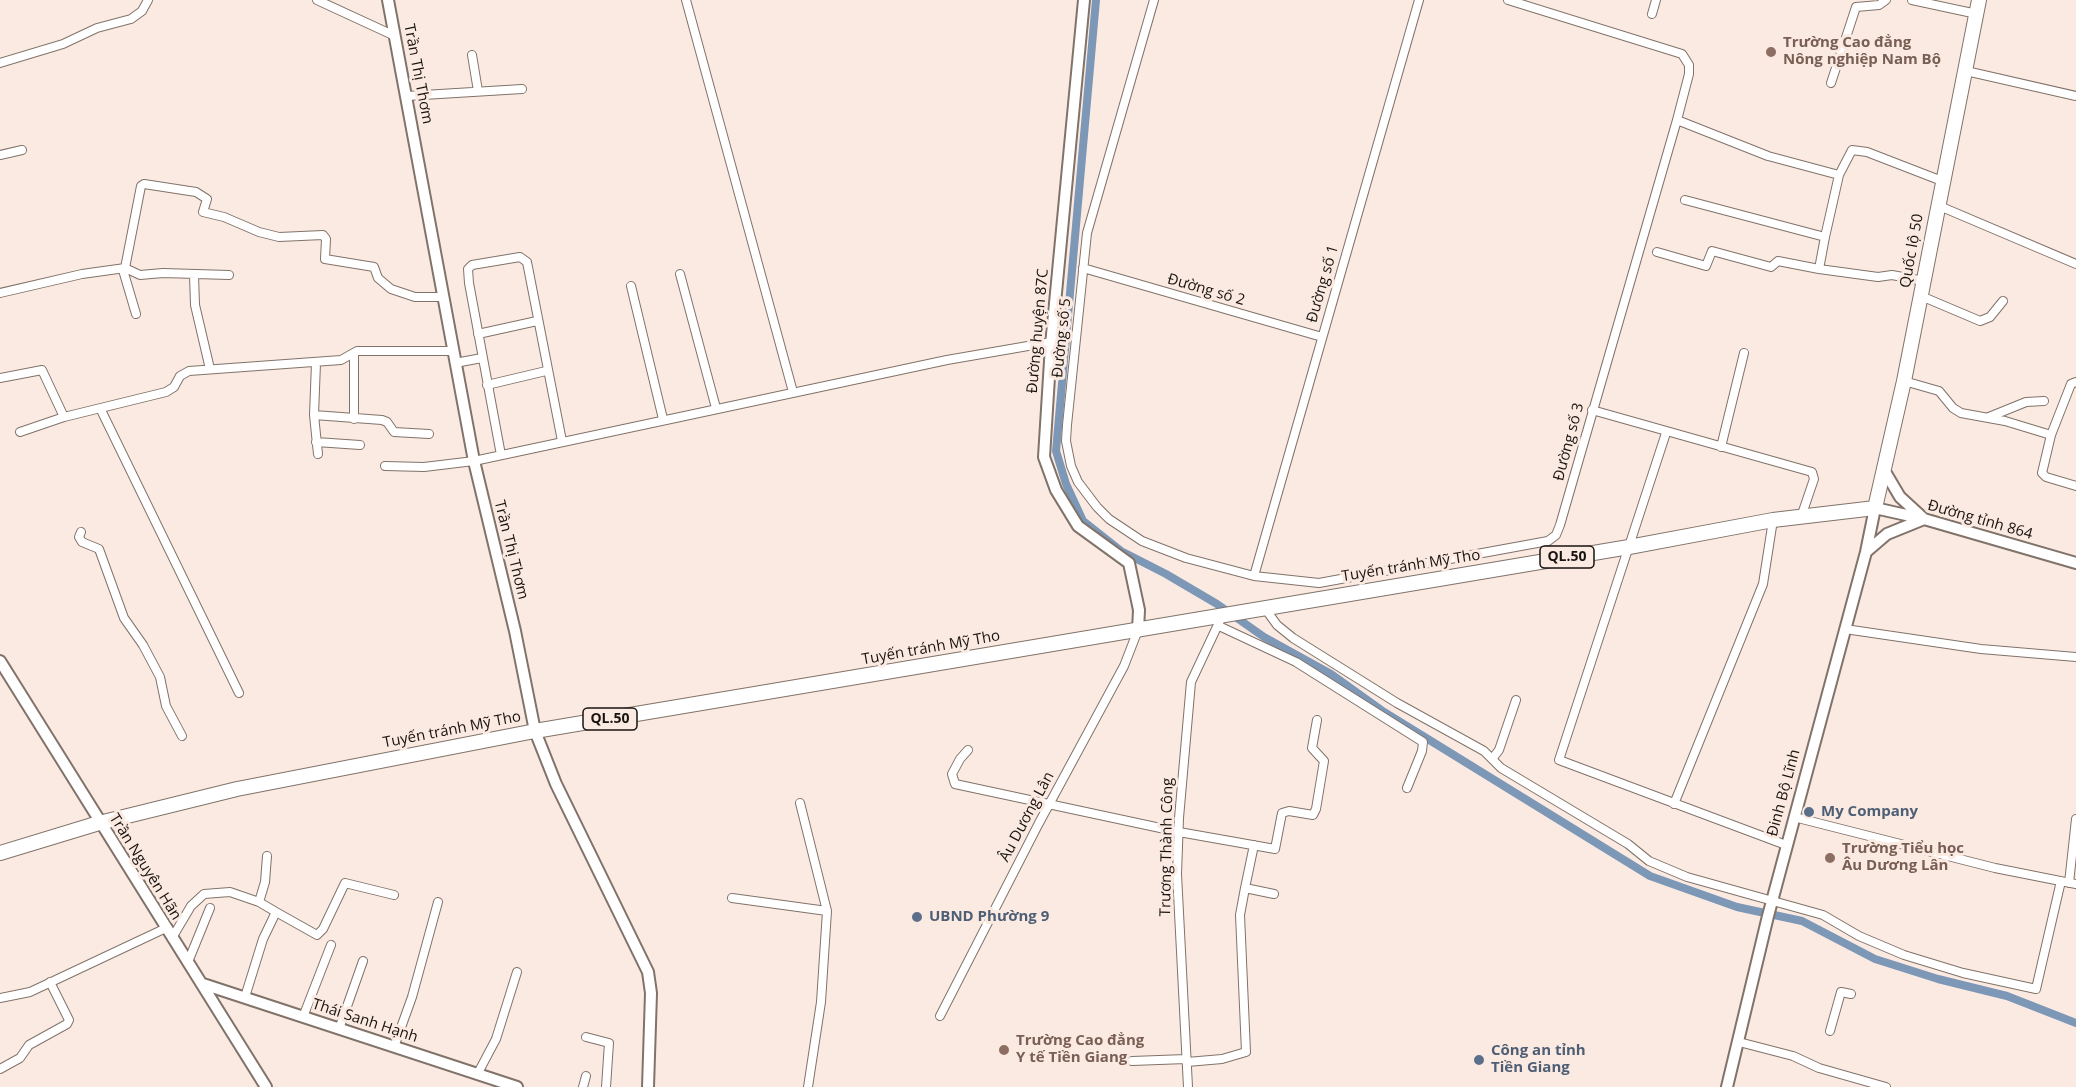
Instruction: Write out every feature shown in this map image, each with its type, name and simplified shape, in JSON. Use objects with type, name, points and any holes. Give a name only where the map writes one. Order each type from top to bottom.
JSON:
[{"type":"highway","name":"Quốc lộ 50","points":[[1875,508],[1904,381],[1978,7]]},
{"type":"highway","name":"Tuyến tránh Mỹ Tho","points":[[0,853],[99,823],[237,789],[535,731],[1138,630],[1223,618],[1340,587],[1506,567],[1773,520],[1875,508]]},
{"type":"street","points":[[0,63],[63,44],[97,28],[132,19],[142,11],[148,0]]},
{"type":"street","points":[[317,0],[395,36]]},
{"type":"street","name":"Trần Thị Thơm","points":[[388,0],[453,351],[535,731],[556,784],[648,972],[651,993],[648,1087]]},
{"type":"street","points":[[686,0],[793,392]]},
{"type":"street","name":"Đường huyện 87C","points":[[1084,0],[1043,444],[1048,471],[1060,499],[1078,526],[1129,563],[1139,610],[1138,630]]},
{"type":"street","name":"Đường số 5","points":[[1154,0],[1087,232],[1066,441],[1071,466],[1078,482],[1109,519],[1142,541],[1186,558],[1254,576]]},
{"type":"street","name":"Đường số 1","points":[[1254,576],[1419,0]]},
{"type":"street","name":"Đường số 3","points":[[1254,576],[1340,587],[1548,541],[1556,535],[1689,74],[1687,59],[1682,54],[1508,0]]},
{"type":"street","points":[[1652,14],[1656,0]]},
{"type":"street","points":[[1831,83],[1856,7],[1879,5],[1886,0]]},
{"type":"street","points":[[1912,0],[1978,7]]},
{"type":"street","points":[[472,55],[478,91]]},
{"type":"street","points":[[1966,71],[2076,96]]},
{"type":"street","points":[[407,96],[522,89]]},
{"type":"street","points":[[1677,120],[1768,156],[1839,175]]},
{"type":"street","points":[[0,155],[22,150]]},
{"type":"street","points":[[1819,269],[1839,175],[1849,153],[1854,150],[1867,152],[1942,181]]},
{"type":"street","points":[[136,314],[124,269],[141,186],[144,184],[196,192],[207,199],[203,213],[224,217],[258,232],[279,237],[323,235],[326,239],[325,259],[374,267],[382,282],[402,293],[415,297],[443,297]]},
{"type":"street","points":[[1685,200],[1825,237]]},
{"type":"street","points":[[1937,205],[2076,264]]},
{"type":"street","points":[[1657,252],[1706,266],[1713,251],[1771,267],[1778,261],[1819,269],[1878,277],[1892,275],[1924,281]]},
{"type":"street","points":[[501,455],[488,385],[480,359],[468,275],[468,268],[472,265],[525,258],[546,371],[562,441]]},
{"type":"street","name":"Đường số 2","points":[[1083,268],[1322,337]]},
{"type":"street","points":[[0,293],[82,274],[124,269],[140,275],[163,273],[229,275]]},
{"type":"street","points":[[680,274],[716,408]]},
{"type":"street","points":[[194,275],[195,305],[210,369]]},
{"type":"street","points":[[631,286],[663,419]]},
{"type":"street","points":[[1921,296],[1980,321],[1990,317],[2003,302]]},
{"type":"street","points":[[477,334],[537,321]]},
{"type":"street","points":[[385,466],[447,466],[947,360],[1051,342]]},
{"type":"street","points":[[20,432],[64,417],[101,410],[166,392],[184,372],[316,363],[341,360],[354,353],[453,351]]},
{"type":"street","points":[[354,353],[354,419]]},
{"type":"street","points":[[1721,447],[1744,353]]},
{"type":"street","points":[[457,363],[480,359]]},
{"type":"street","points":[[316,363],[314,415],[318,454]]},
{"type":"street","points":[[0,378],[42,370],[61,416],[64,417]]},
{"type":"street","points":[[488,385],[546,371]]},
{"type":"street","points":[[1904,381],[1939,391],[1953,408],[1961,413],[1988,417],[2051,435]]},
{"type":"street","points":[[2076,382],[2071,384],[2051,435],[2042,473],[2046,477],[2076,486]]},
{"type":"street","points":[[1988,417],[2026,402],[2044,400]]},
{"type":"street","points":[[101,410],[239,693]]},
{"type":"street","points":[[1592,410],[1666,433],[1812,472],[1814,479],[1801,517]]},
{"type":"street","points":[[314,415],[387,422],[394,432],[429,434]]},
{"type":"street","points":[[1666,433],[1559,760],[1786,845]]},
{"type":"street","points":[[316,442],[360,446]]},
{"type":"street","points":[[1866,552],[1887,534],[1924,519],[1900,497],[1884,470]]},
{"type":"street","name":"Đường tỉnh 864","points":[[1875,508],[1924,519],[2076,563]]},
{"type":"street","name":"Đinh Bộ Lĩnh","points":[[1727,1087],[1771,901],[1866,552],[1875,508]]},
{"type":"street","points":[[1674,804],[1763,584],[1773,520]]},
{"type":"street","points":[[81,532],[82,542],[99,549],[124,618],[143,645],[160,677],[166,706],[182,736]]},
{"type":"street","points":[[1504,549],[1506,567]]},
{"type":"street","points":[[1262,608],[1293,638],[1397,704],[1484,751],[1501,768],[1662,867],[1823,915],[1859,936],[1904,955],[2032,990],[2039,984],[2069,883],[2076,819]]},
{"type":"street","points":[[1223,618],[1423,742],[1422,751],[1407,788]]},
{"type":"street","name":"Trương Thành Công","points":[[1188,1087],[1177,874],[1179,832],[1191,682],[1223,618]]},
{"type":"street","name":"Âu Dương Lân","points":[[940,1016],[1048,805],[1124,666],[1138,630]]},
{"type":"street","points":[[1845,630],[1982,649],[2076,657]]},
{"type":"street","name":"Trần Nguyên Hãn","points":[[0,661],[99,823],[203,984],[266,1087]]},
{"type":"street","points":[[1492,759],[1498,750],[1516,700]]},
{"type":"street","points":[[968,750],[952,774],[955,784],[1179,832],[1275,849],[1284,812],[1313,815],[1324,761],[1312,748],[1317,720]]},
{"type":"street","points":[[800,803],[827,911],[821,1002],[808,1087]]},
{"type":"street","points":[[1794,817],[1966,861],[2069,883]]},
{"type":"street","points":[[1132,1061],[1187,1061],[1243,1055],[1247,1049],[1240,915],[1254,845]]},
{"type":"street","points":[[259,903],[265,882],[267,855]]},
{"type":"street","points":[[172,938],[190,906],[204,894],[230,892],[259,903],[317,935],[323,929],[345,883],[394,895]]},
{"type":"street","points":[[1245,888],[1274,894]]},
{"type":"street","points":[[732,898],[827,911]]},
{"type":"street","points":[[394,1047],[412,997],[438,902]]},
{"type":"street","points":[[188,962],[210,908]]},
{"type":"street","points":[[245,997],[263,939],[276,912]]},
{"type":"street","points":[[0,998],[24,994],[166,928]]},
{"type":"street","points":[[303,1017],[331,945]]},
{"type":"street","points":[[339,1029],[363,961]]},
{"type":"street","points":[[477,1073],[496,1039],[517,972]]},
{"type":"street","points":[[0,1069],[20,1058],[29,1045],[67,1024],[69,1020],[50,982]]},
{"type":"street","name":"Thái Sanh Hạnh","points":[[203,984],[517,1087]]},
{"type":"street","points":[[1830,1031],[1841,992],[1851,994]]},
{"type":"street","points":[[586,1037],[609,1043],[606,1087]]},
{"type":"street","points":[[1739,1042],[1793,1056],[1819,1068],[1886,1087]]},
{"type":"street","points":[[583,1087],[586,1076]]},
{"type":"waterway","points":[[1096,0],[1056,451],[1066,484],[1083,521],[1121,551],[1166,574],[1217,604],[1264,637],[1331,674],[1384,712],[1650,876],[1737,907],[1802,921],[1875,959],[1938,979],[2007,996],[2076,1023]]},
{"type":"place","name":"Trường Cao đẳng Nông nghiệp Nam Bộ","points":[[1771,52]]},
{"type":"place","name":"My Company","points":[[1809,812]]},
{"type":"place","name":"Trường Tiểu học Âu Dương Lân","points":[[1830,858]]},
{"type":"place","name":"UBND Phường 9","points":[[917,917]]},
{"type":"place","name":"Trường Cao đẳng Y tế Tiền Giang","points":[[1004,1050]]},
{"type":"place","name":"Công an tỉnh Tiền Giang","points":[[1479,1060]]}]
